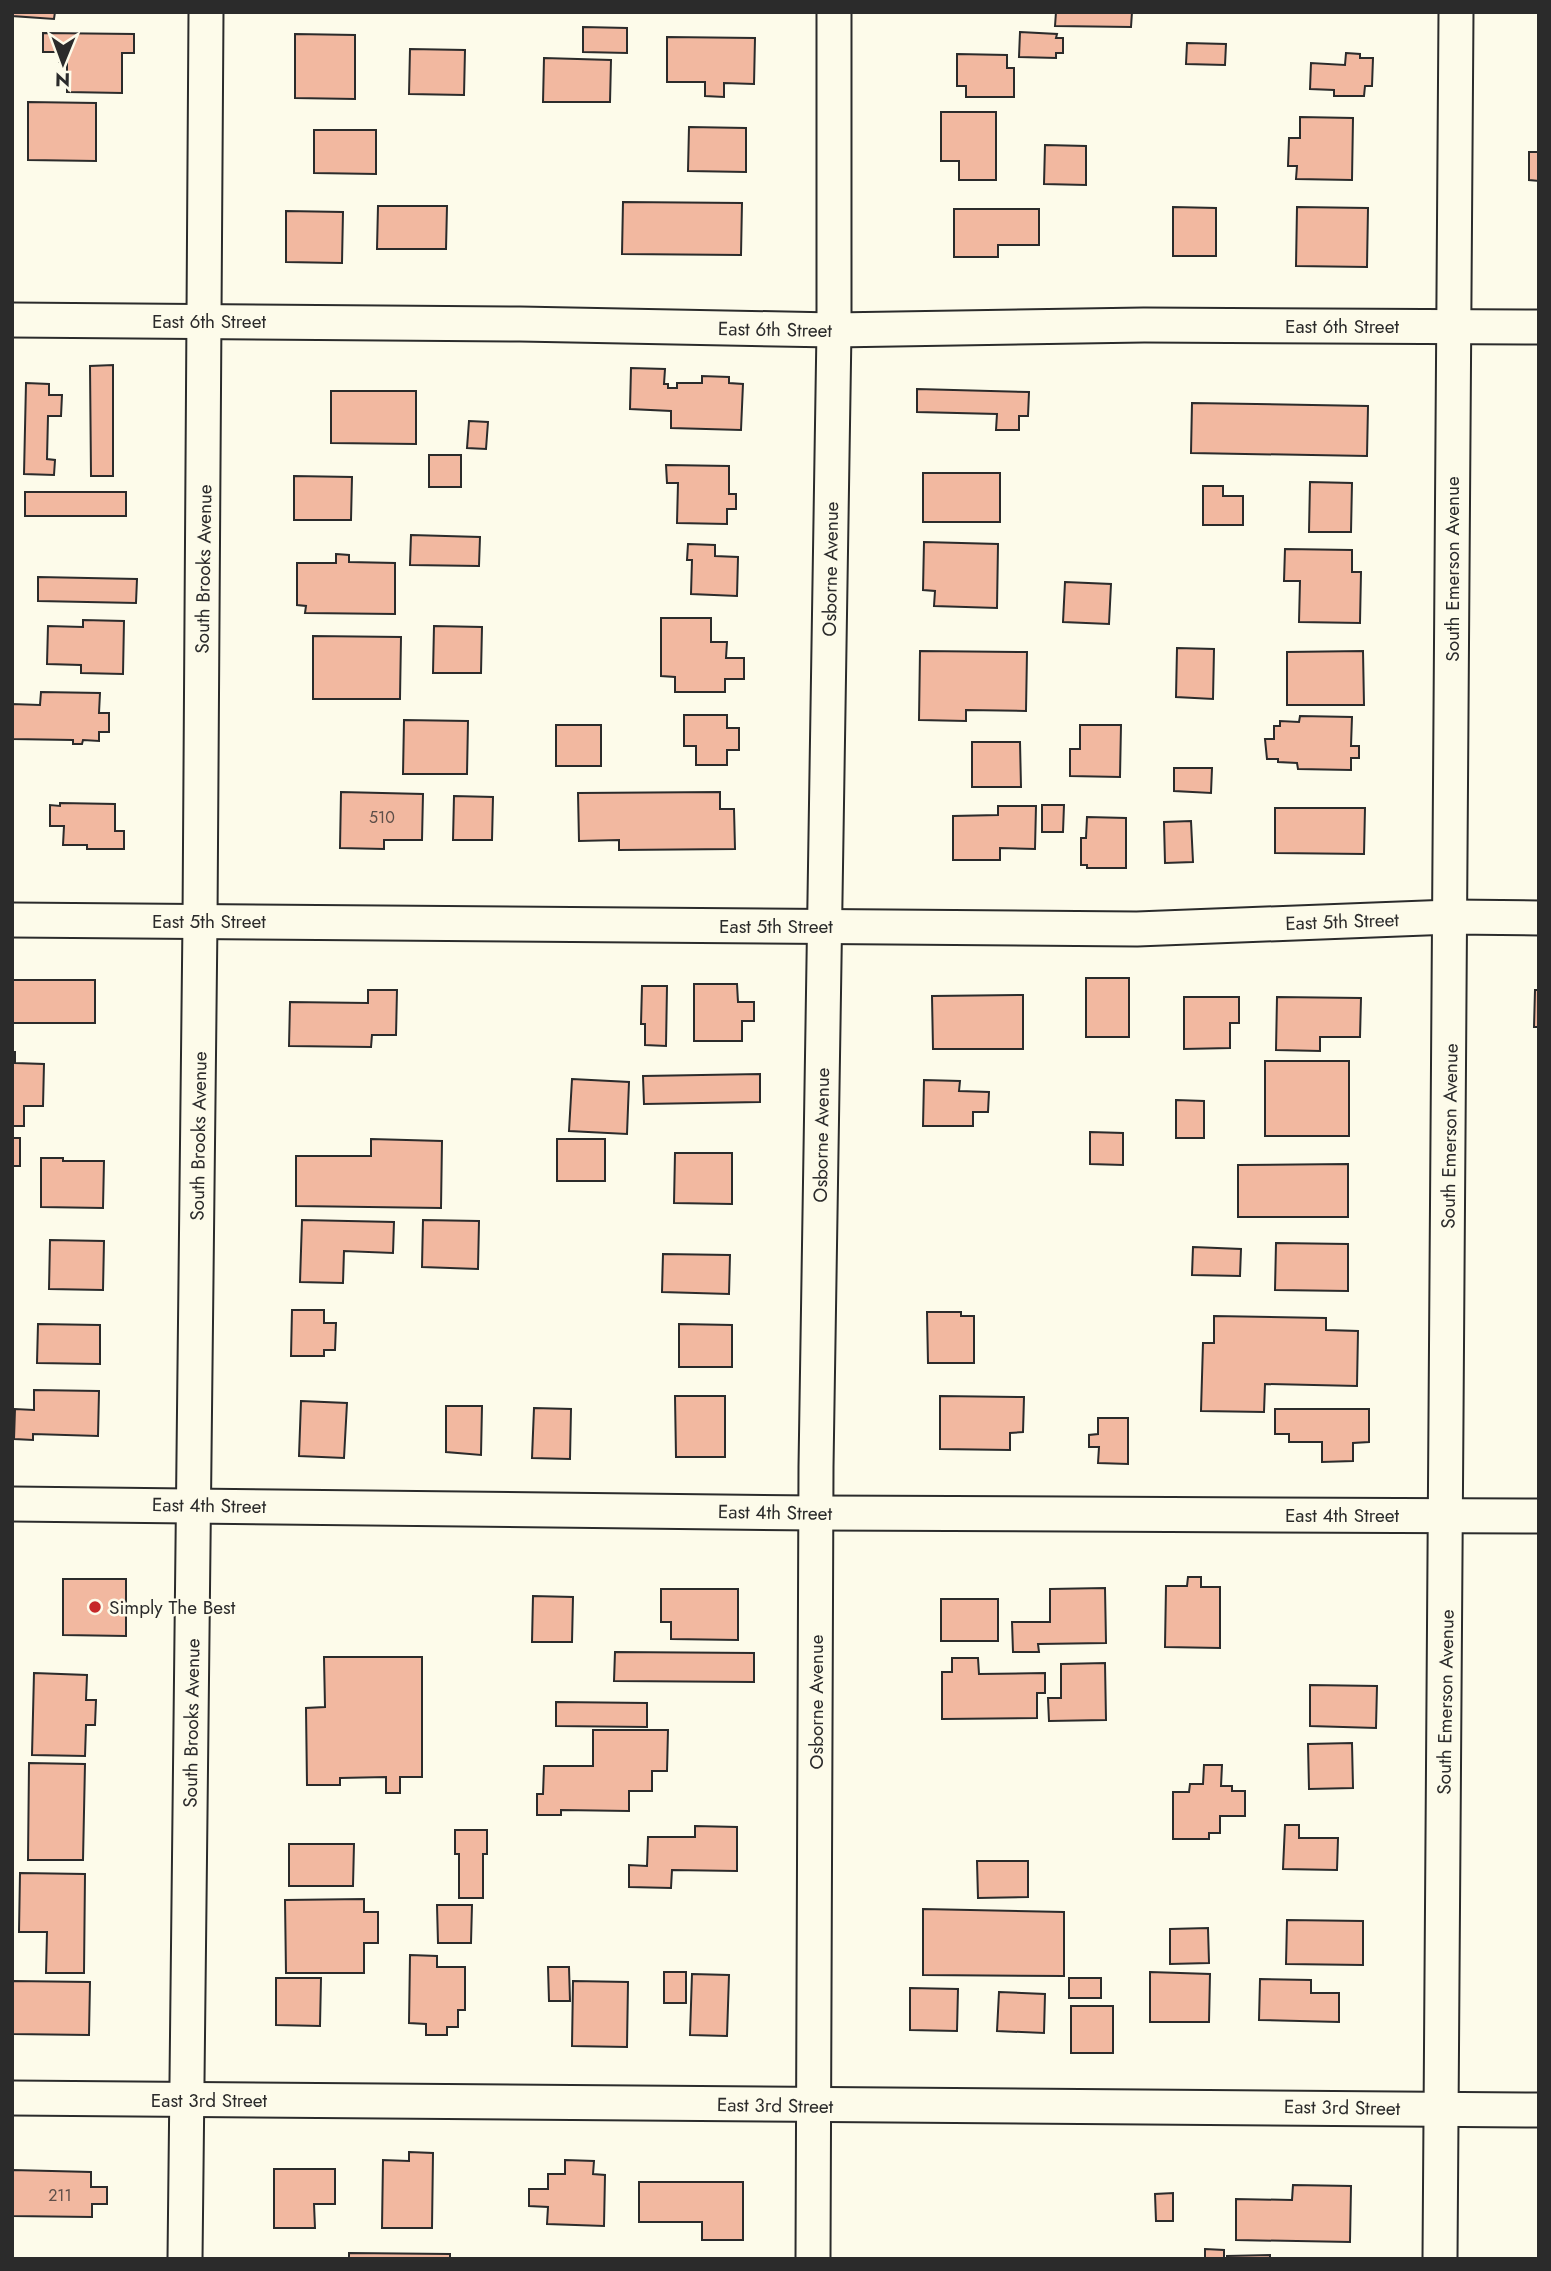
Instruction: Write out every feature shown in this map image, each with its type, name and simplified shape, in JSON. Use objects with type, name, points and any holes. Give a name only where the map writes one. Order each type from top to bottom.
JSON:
[{"type":"street","name":"South Brooks Avenue","points":[[185,2259],[200,921],[206,12]]},
{"type":"street","name":"Osborne Avenue","points":[[813,2259],[817,1513],[834,330],[834,12]]},
{"type":"street","name":"South Emerson Avenue","points":[[1440,2259],[1456,12]]},
{"type":"street","name":"East 6th Street","points":[[12,320],[834,330],[1144,325],[1539,327]]},
{"type":"street","name":"East 5th Street","points":[[12,920],[1137,929],[1451,917],[1539,918]]},
{"type":"street","name":"East 4th Street","points":[[12,1504],[817,1513],[1539,1516]]},
{"type":"street","name":"East 3rd Street","points":[[12,2098],[1539,2110]]},
{"type":"building","points":[[12,12],[55,12],[54,19],[12,16]]},
{"type":"building","points":[[1056,12],[1132,12],[1131,27],[1055,26]]},
{"type":"building","points":[[583,27],[627,28],[627,53],[583,52]]},
{"type":"building","points":[[1020,32],[1057,34],[1056,38],[1063,38],[1063,53],[1056,53],[1056,58],[1019,57]]},
{"type":"building","points":[[43,33],[134,34],[134,53],[122,53],[122,93],[67,92],[67,62],[59,62],[59,52],[43,52]]},
{"type":"building","points":[[295,34],[355,35],[355,99],[295,98]]},
{"type":"building","points":[[667,37],[755,38],[754,84],[724,83],[724,97],[705,96],[705,82],[667,82]]},
{"type":"building","points":[[1187,43],[1226,44],[1225,65],[1186,64]]},
{"type":"building","points":[[410,49],[465,50],[464,95],[409,94]]},
{"type":"building","points":[[1346,53],[1360,54],[1360,58],[1373,58],[1372,86],[1365,86],[1364,96],[1334,96],[1334,90],[1310,89],[1311,63],[1345,65]]},
{"type":"building","points":[[957,54],[1007,55],[1007,68],[1014,68],[1014,97],[966,97],[966,86],[957,86]]},
{"type":"building","points":[[544,58],[611,60],[610,102],[543,102]]},
{"type":"building","points":[[28,102],[96,103],[96,161],[28,160]]},
{"type":"building","points":[[941,112],[996,112],[996,180],[959,180],[959,161],[941,161]]},
{"type":"building","points":[[1300,117],[1353,118],[1352,180],[1296,179],[1297,166],[1288,166],[1289,138],[1300,138]]},
{"type":"building","points":[[689,127],[746,128],[746,172],[688,171]]},
{"type":"building","points":[[314,130],[376,130],[376,174],[314,173]]},
{"type":"building","points":[[1045,145],[1086,146],[1086,185],[1044,184]]},
{"type":"building","points":[[1529,152],[1539,152],[1539,181],[1529,180]]},
{"type":"building","points":[[623,202],[742,203],[741,255],[622,254]]},
{"type":"building","points":[[378,206],[447,206],[446,249],[377,249]]},
{"type":"building","points":[[1173,207],[1216,208],[1216,256],[1173,256]]},
{"type":"building","points":[[1297,207],[1368,208],[1367,267],[1296,266]]},
{"type":"building","points":[[954,209],[1039,209],[1039,245],[998,245],[998,257],[954,257]]},
{"type":"building","points":[[286,211],[343,212],[342,263],[286,262]]},
{"type":"building","points":[[113,365],[113,476],[91,476],[90,366]]},
{"type":"building","points":[[631,368],[665,369],[664,384],[668,384],[668,388],[677,388],[677,383],[702,383],[702,376],[729,377],[729,383],[743,384],[741,430],[671,428],[671,411],[630,409]]},
{"type":"building","points":[[26,383],[49,384],[49,395],[62,395],[61,416],[48,416],[47,459],[55,460],[54,475],[24,474]]},
{"type":"building","points":[[917,389],[1029,392],[1028,416],[1019,416],[1019,430],[996,430],[997,414],[917,412]]},
{"type":"building","points":[[331,391],[416,391],[416,444],[331,443]]},
{"type":"building","points":[[1192,403],[1368,406],[1367,456],[1191,453]]},
{"type":"building","points":[[469,421],[488,422],[486,449],[467,448]]},
{"type":"building","points":[[429,455],[461,455],[461,487],[429,487]]},
{"type":"building","points":[[666,465],[729,466],[729,494],[736,494],[736,509],[727,509],[727,524],[677,523],[678,483],[667,483]]},
{"type":"building","points":[[923,473],[1000,473],[1000,522],[923,522]]},
{"type":"building","points":[[294,476],[352,477],[351,520],[294,520]]},
{"type":"building","points":[[1310,482],[1352,483],[1351,532],[1309,532]]},
{"type":"building","points":[[1203,486],[1223,486],[1223,496],[1243,496],[1243,525],[1203,525]]},
{"type":"building","points":[[25,492],[126,492],[126,516],[25,516]]},
{"type":"building","points":[[411,535],[480,537],[479,566],[410,565]]},
{"type":"building","points":[[924,542],[998,544],[997,608],[934,606],[935,591],[923,590]]},
{"type":"building","points":[[688,544],[715,545],[715,556],[738,557],[737,596],[691,594],[692,560],[687,560]]},
{"type":"building","points":[[1285,549],[1352,550],[1352,572],[1361,572],[1360,623],[1299,622],[1300,581],[1284,581]]},
{"type":"building","points":[[336,554],[349,555],[349,562],[395,563],[395,614],[305,613],[306,606],[297,605],[297,563],[336,563]]},
{"type":"building","points":[[38,577],[137,579],[136,603],[38,601]]},
{"type":"building","points":[[1065,582],[1111,584],[1109,624],[1063,622]]},
{"type":"building","points":[[661,618],[711,618],[711,642],[727,642],[726,658],[744,658],[744,679],[725,679],[725,692],[675,692],[675,677],[661,676]]},
{"type":"building","points":[[83,620],[124,621],[123,674],[81,673],[81,665],[47,664],[48,626],[83,627]]},
{"type":"building","points":[[434,626],[482,627],[481,673],[433,673]]},
{"type":"building","points":[[313,636],[401,637],[400,699],[313,699]]},
{"type":"building","points":[[1177,648],[1214,649],[1213,699],[1176,697]]},
{"type":"building","points":[[920,651],[1027,652],[1026,711],[966,710],[966,721],[919,720]]},
{"type":"building","points":[[1363,651],[1364,705],[1287,705],[1287,652]]},
{"type":"building","points":[[41,692],[100,693],[99,713],[109,713],[109,732],[99,732],[99,741],[83,740],[82,744],[73,744],[73,740],[12,739],[12,704],[40,705]]},
{"type":"building","points":[[684,715],[727,715],[727,728],[739,728],[739,750],[727,750],[727,765],[696,765],[696,746],[684,746]]},
{"type":"building","points":[[1300,716],[1352,717],[1351,746],[1359,746],[1359,758],[1351,758],[1351,770],[1298,769],[1297,763],[1267,759],[1265,739],[1274,739],[1274,726],[1280,726],[1280,721],[1299,722]]},
{"type":"building","points":[[404,720],[468,721],[467,774],[403,774]]},
{"type":"building","points":[[556,725],[601,725],[601,766],[556,766]]},
{"type":"building","points":[[1080,725],[1121,725],[1120,777],[1070,776],[1070,749],[1080,749]]},
{"type":"building","points":[[972,742],[1020,742],[1021,787],[972,787]]},
{"type":"building","points":[[1174,768],[1212,768],[1211,793],[1174,791]]},
{"type":"building","points":[[341,792],[423,794],[422,840],[384,840],[384,849],[340,848]]},
{"type":"building","points":[[720,792],[720,809],[734,809],[735,849],[619,850],[619,840],[579,841],[578,793]]},
{"type":"building","points":[[454,796],[493,797],[492,840],[453,840]]},
{"type":"building","points":[[60,803],[115,804],[115,831],[124,831],[124,849],[87,849],[87,845],[63,845],[64,826],[50,826],[50,805],[60,806]]},
{"type":"building","points":[[1042,805],[1064,805],[1063,832],[1042,832]]},
{"type":"building","points":[[998,806],[1036,806],[1035,849],[1000,848],[1000,860],[953,860],[953,816],[998,815]]},
{"type":"building","points":[[1275,808],[1365,808],[1364,854],[1275,853]]},
{"type":"building","points":[[1087,817],[1126,818],[1126,868],[1087,868],[1087,865],[1081,865],[1081,838],[1086,838]]},
{"type":"building","points":[[1191,821],[1193,862],[1165,863],[1164,822]]},
{"type":"building","points":[[1086,978],[1129,978],[1129,1037],[1086,1037]]},
{"type":"building","points":[[12,980],[95,980],[95,1023],[12,1023]]},
{"type":"building","points":[[694,984],[737,984],[738,1002],[754,1002],[754,1021],[742,1021],[742,1041],[694,1041]]},
{"type":"building","points":[[642,986],[667,986],[666,1046],[645,1045],[645,1024],[641,1024]]},
{"type":"building","points":[[368,990],[397,990],[396,1035],[372,1035],[371,1047],[289,1046],[290,1002],[368,1003]]},
{"type":"building","points":[[1535,990],[1539,990],[1539,1027],[1534,1027]]},
{"type":"building","points":[[1023,995],[1023,1049],[933,1049],[932,996]]},
{"type":"building","points":[[1184,997],[1239,997],[1239,1023],[1230,1023],[1230,1048],[1184,1049]]},
{"type":"building","points":[[1277,997],[1361,998],[1360,1037],[1320,1037],[1320,1051],[1276,1050]]},
{"type":"building","points":[[12,1052],[15,1052],[15,1063],[44,1064],[43,1106],[24,1106],[24,1126],[12,1126]]},
{"type":"building","points":[[1265,1061],[1349,1061],[1349,1136],[1265,1136]]},
{"type":"building","points":[[760,1074],[760,1102],[644,1104],[643,1076]]},
{"type":"building","points":[[572,1079],[629,1082],[627,1134],[569,1131]]},
{"type":"building","points":[[924,1080],[960,1081],[959,1091],[989,1092],[988,1112],[973,1112],[973,1126],[923,1126]]},
{"type":"building","points":[[1176,1100],[1204,1101],[1204,1138],[1176,1138]]},
{"type":"building","points":[[1090,1132],[1123,1133],[1123,1165],[1090,1164]]},
{"type":"building","points":[[12,1138],[20,1138],[20,1166],[12,1166]]},
{"type":"building","points":[[371,1139],[442,1141],[441,1208],[296,1206],[296,1156],[371,1156]]},
{"type":"building","points":[[557,1139],[605,1139],[605,1181],[557,1181]]},
{"type":"building","points":[[675,1153],[732,1153],[732,1204],[674,1203]]},
{"type":"building","points":[[41,1158],[104,1161],[103,1208],[41,1207]]},
{"type":"building","points":[[1348,1164],[1348,1217],[1238,1217],[1238,1165]]},
{"type":"building","points":[[302,1220],[394,1222],[393,1253],[344,1251],[343,1283],[300,1282]]},
{"type":"building","points":[[423,1220],[479,1221],[478,1269],[422,1267]]},
{"type":"building","points":[[50,1240],[104,1241],[103,1290],[49,1289]]},
{"type":"building","points":[[1276,1243],[1348,1244],[1348,1291],[1275,1290]]},
{"type":"building","points":[[1193,1247],[1241,1249],[1240,1276],[1192,1275]]},
{"type":"building","points":[[663,1254],[730,1255],[729,1294],[662,1292]]},
{"type":"building","points":[[292,1310],[324,1310],[324,1323],[336,1323],[335,1350],[324,1350],[324,1356],[291,1356]]},
{"type":"building","points":[[927,1312],[961,1312],[961,1316],[974,1316],[974,1363],[928,1363]]},
{"type":"building","points":[[1214,1316],[1326,1318],[1326,1330],[1358,1331],[1357,1386],[1265,1384],[1264,1412],[1201,1411],[1203,1343],[1214,1343]]},
{"type":"building","points":[[38,1324],[100,1325],[100,1364],[37,1363]]},
{"type":"building","points":[[679,1324],[732,1325],[732,1367],[679,1367]]},
{"type":"building","points":[[34,1390],[99,1391],[98,1436],[33,1434],[33,1440],[14,1439],[15,1409],[34,1410]]},
{"type":"building","points":[[675,1396],[725,1396],[725,1457],[676,1457]]},
{"type":"building","points":[[940,1396],[1024,1397],[1023,1432],[1010,1433],[1010,1450],[940,1449]]},
{"type":"building","points":[[301,1401],[347,1403],[344,1458],[299,1456]]},
{"type":"building","points":[[446,1406],[482,1406],[481,1455],[446,1452]]},
{"type":"building","points":[[534,1408],[571,1409],[570,1459],[532,1458]]},
{"type":"building","points":[[1275,1409],[1369,1409],[1369,1442],[1353,1443],[1353,1461],[1322,1462],[1322,1442],[1289,1442],[1289,1434],[1275,1434]]},
{"type":"building","points":[[1098,1418],[1128,1418],[1128,1464],[1098,1463],[1099,1447],[1089,1447],[1089,1435],[1098,1434]]},
{"type":"building","points":[[1188,1577],[1201,1577],[1201,1587],[1220,1587],[1220,1648],[1165,1647],[1166,1586],[1187,1586]]},
{"type":"building","name":"Simply The Best","points":[[63,1579],[126,1579],[126,1636],[63,1635]]},
{"type":"building","points":[[1105,1588],[1106,1643],[1038,1644],[1039,1652],[1013,1652],[1012,1622],[1050,1622],[1050,1589]]},
{"type":"building","points":[[661,1589],[738,1589],[738,1640],[671,1639],[671,1622],[661,1622]]},
{"type":"building","points":[[533,1596],[573,1597],[572,1642],[532,1642]]},
{"type":"building","points":[[941,1599],[998,1599],[998,1641],[941,1641]]},
{"type":"building","points":[[615,1652],[754,1653],[754,1682],[614,1681]]},
{"type":"building","points":[[324,1657],[422,1657],[422,1777],[400,1777],[400,1793],[386,1793],[386,1777],[340,1778],[340,1785],[307,1785],[306,1708],[325,1707]]},
{"type":"building","points":[[952,1658],[978,1658],[979,1674],[1045,1673],[1045,1693],[1037,1693],[1037,1718],[942,1719],[942,1672],[952,1672]]},
{"type":"building","points":[[1105,1663],[1106,1720],[1049,1721],[1048,1698],[1061,1698],[1061,1664]]},
{"type":"building","points":[[34,1673],[87,1675],[86,1700],[96,1700],[95,1725],[86,1725],[85,1756],[32,1755]]},
{"type":"building","points":[[1310,1685],[1377,1686],[1376,1728],[1310,1726]]},
{"type":"building","points":[[556,1702],[647,1703],[647,1727],[556,1726]]},
{"type":"building","points":[[593,1730],[668,1730],[667,1771],[652,1771],[652,1791],[629,1791],[629,1811],[561,1810],[561,1815],[537,1815],[537,1794],[543,1794],[544,1766],[593,1766]]},
{"type":"building","points":[[1352,1743],[1353,1788],[1309,1789],[1308,1744]]},
{"type":"building","points":[[29,1763],[85,1764],[83,1860],[28,1860]]},
{"type":"building","points":[[1204,1765],[1222,1765],[1221,1786],[1232,1786],[1232,1791],[1245,1791],[1245,1816],[1220,1816],[1220,1833],[1209,1833],[1209,1839],[1173,1839],[1173,1792],[1189,1792],[1190,1784],[1203,1784]]},
{"type":"building","points":[[1285,1825],[1299,1825],[1299,1838],[1338,1838],[1337,1870],[1283,1869]]},
{"type":"building","points":[[695,1826],[737,1827],[737,1871],[672,1870],[671,1888],[629,1887],[629,1865],[647,1866],[648,1837],[695,1837]]},
{"type":"building","points":[[455,1830],[487,1830],[487,1854],[483,1854],[483,1898],[459,1898],[459,1854],[455,1854]]},
{"type":"building","points":[[289,1844],[354,1844],[353,1886],[289,1886]]},
{"type":"building","points":[[977,1861],[1028,1861],[1028,1897],[978,1898]]},
{"type":"building","points":[[20,1873],[85,1874],[84,1973],[46,1973],[47,1932],[19,1932]]},
{"type":"building","points":[[364,1899],[364,1912],[378,1912],[378,1943],[364,1943],[364,1973],[286,1973],[285,1900]]},
{"type":"building","points":[[437,1905],[472,1905],[471,1943],[438,1943]]},
{"type":"building","points":[[923,1909],[1064,1912],[1064,1976],[923,1975]]},
{"type":"building","points":[[1287,1920],[1363,1921],[1363,1965],[1286,1964]]},
{"type":"building","points":[[1208,1928],[1209,1963],[1170,1964],[1170,1929]]},
{"type":"building","points":[[410,1955],[437,1956],[437,1967],[465,1967],[465,2010],[458,2010],[458,2027],[447,2027],[447,2035],[426,2035],[426,2024],[409,2023]]},
{"type":"building","points":[[548,1967],[569,1967],[570,2001],[549,2001]]},
{"type":"building","points":[[664,1972],[686,1972],[686,2003],[664,2003]]},
{"type":"building","points":[[1150,1972],[1210,1974],[1209,2022],[1150,2022]]},
{"type":"building","points":[[692,1974],[729,1975],[727,2036],[690,2035]]},
{"type":"building","points":[[276,1978],[321,1978],[320,2026],[276,2025]]},
{"type":"building","points":[[1069,1978],[1101,1978],[1101,1998],[1069,1998]]},
{"type":"building","points":[[1260,1979],[1311,1980],[1311,1993],[1339,1993],[1339,2022],[1259,2020]]},
{"type":"building","points":[[12,1981],[90,1982],[89,2035],[12,2034]]},
{"type":"building","points":[[573,1981],[628,1982],[627,2047],[572,2046]]},
{"type":"building","points":[[910,1988],[958,1989],[957,2031],[910,2030]]},
{"type":"building","points":[[999,1992],[1045,1994],[1044,2033],[997,2031]]},
{"type":"building","points":[[1071,2006],[1113,2006],[1113,2053],[1071,2053]]},
{"type":"building","points":[[409,2152],[433,2153],[432,2228],[382,2228],[383,2160],[409,2161]]},
{"type":"building","points":[[565,2160],[594,2161],[593,2174],[605,2175],[604,2226],[547,2224],[548,2207],[529,2206],[529,2189],[548,2189],[548,2174],[565,2174]]},
{"type":"building","points":[[274,2169],[335,2169],[335,2204],[314,2204],[315,2228],[274,2228]]},
{"type":"building","points":[[12,2170],[91,2172],[91,2187],[107,2187],[107,2204],[92,2204],[92,2217],[12,2216]]},
{"type":"building","points":[[639,2182],[743,2182],[743,2240],[702,2240],[702,2222],[639,2222]]},
{"type":"building","points":[[1293,2185],[1351,2186],[1350,2242],[1236,2240],[1236,2199],[1292,2200]]},
{"type":"building","points":[[1173,2193],[1173,2221],[1156,2221],[1155,2194]]},
{"type":"building","points":[[1205,2249],[1224,2250],[1224,2259],[1205,2259]]},
{"type":"building","points":[[349,2253],[450,2254],[450,2259],[349,2259]]},
{"type":"building","points":[[1270,2255],[1270,2259],[1227,2259],[1227,2256]]},
{"type":"place","name":"Simply The Best","points":[[95,1607]]}]
